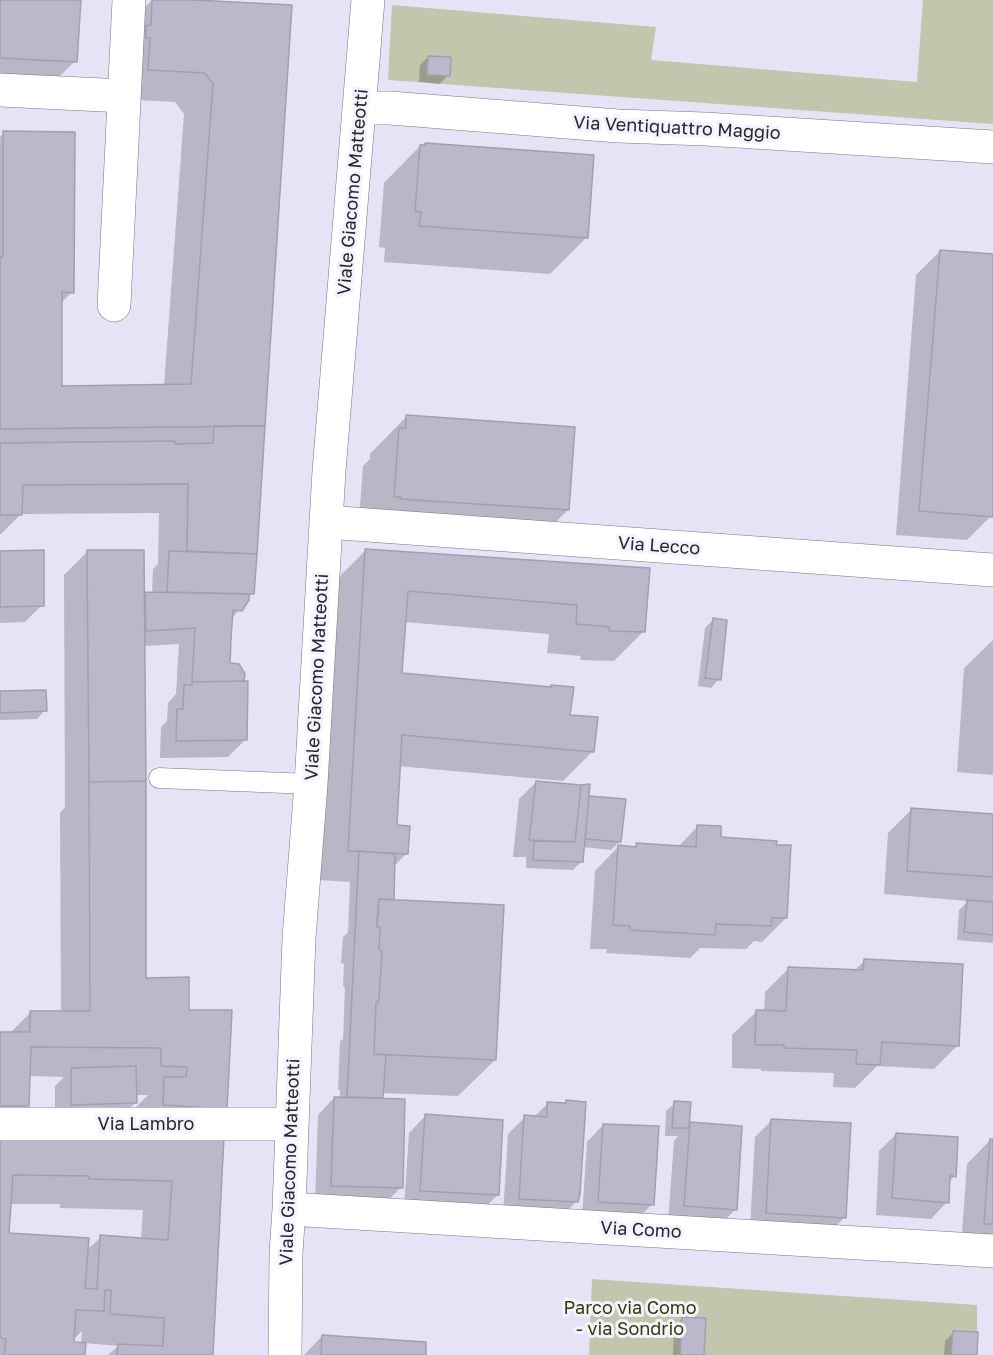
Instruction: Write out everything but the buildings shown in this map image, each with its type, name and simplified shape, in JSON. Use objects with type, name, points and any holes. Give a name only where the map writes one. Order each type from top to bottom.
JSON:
[{"type":"street","points":[[114,304],[129,0]]},
{"type":"street","name":"Viale Giacomo Matteotti","points":[[285,1355],[286,1253],[299,938],[311,784],[326,522],[368,0]]},
{"type":"street","points":[[0,90],[124,96]]},
{"type":"street","name":"Via Ventiquattro Maggio","points":[[360,108],[390,108],[618,126],[993,147]]},
{"type":"street","name":"Via Lecco","points":[[326,522],[993,570]]},
{"type":"street","name":"Via Lambro","points":[[0,1124],[292,1124]]},
{"type":"street","name":"Via Como","points":[[289,1209],[993,1251]]},
{"type":"lane","points":[[159,778],[311,784]]},
{"type":"green space","points":[[923,0],[993,0],[993,124],[388,80],[392,5],[656,27],[651,60],[917,82]]},
{"type":"green space","name":"Parco via Como - via Sondrio","points":[[592,1279],[977,1305],[977,1355],[589,1355]]}]
